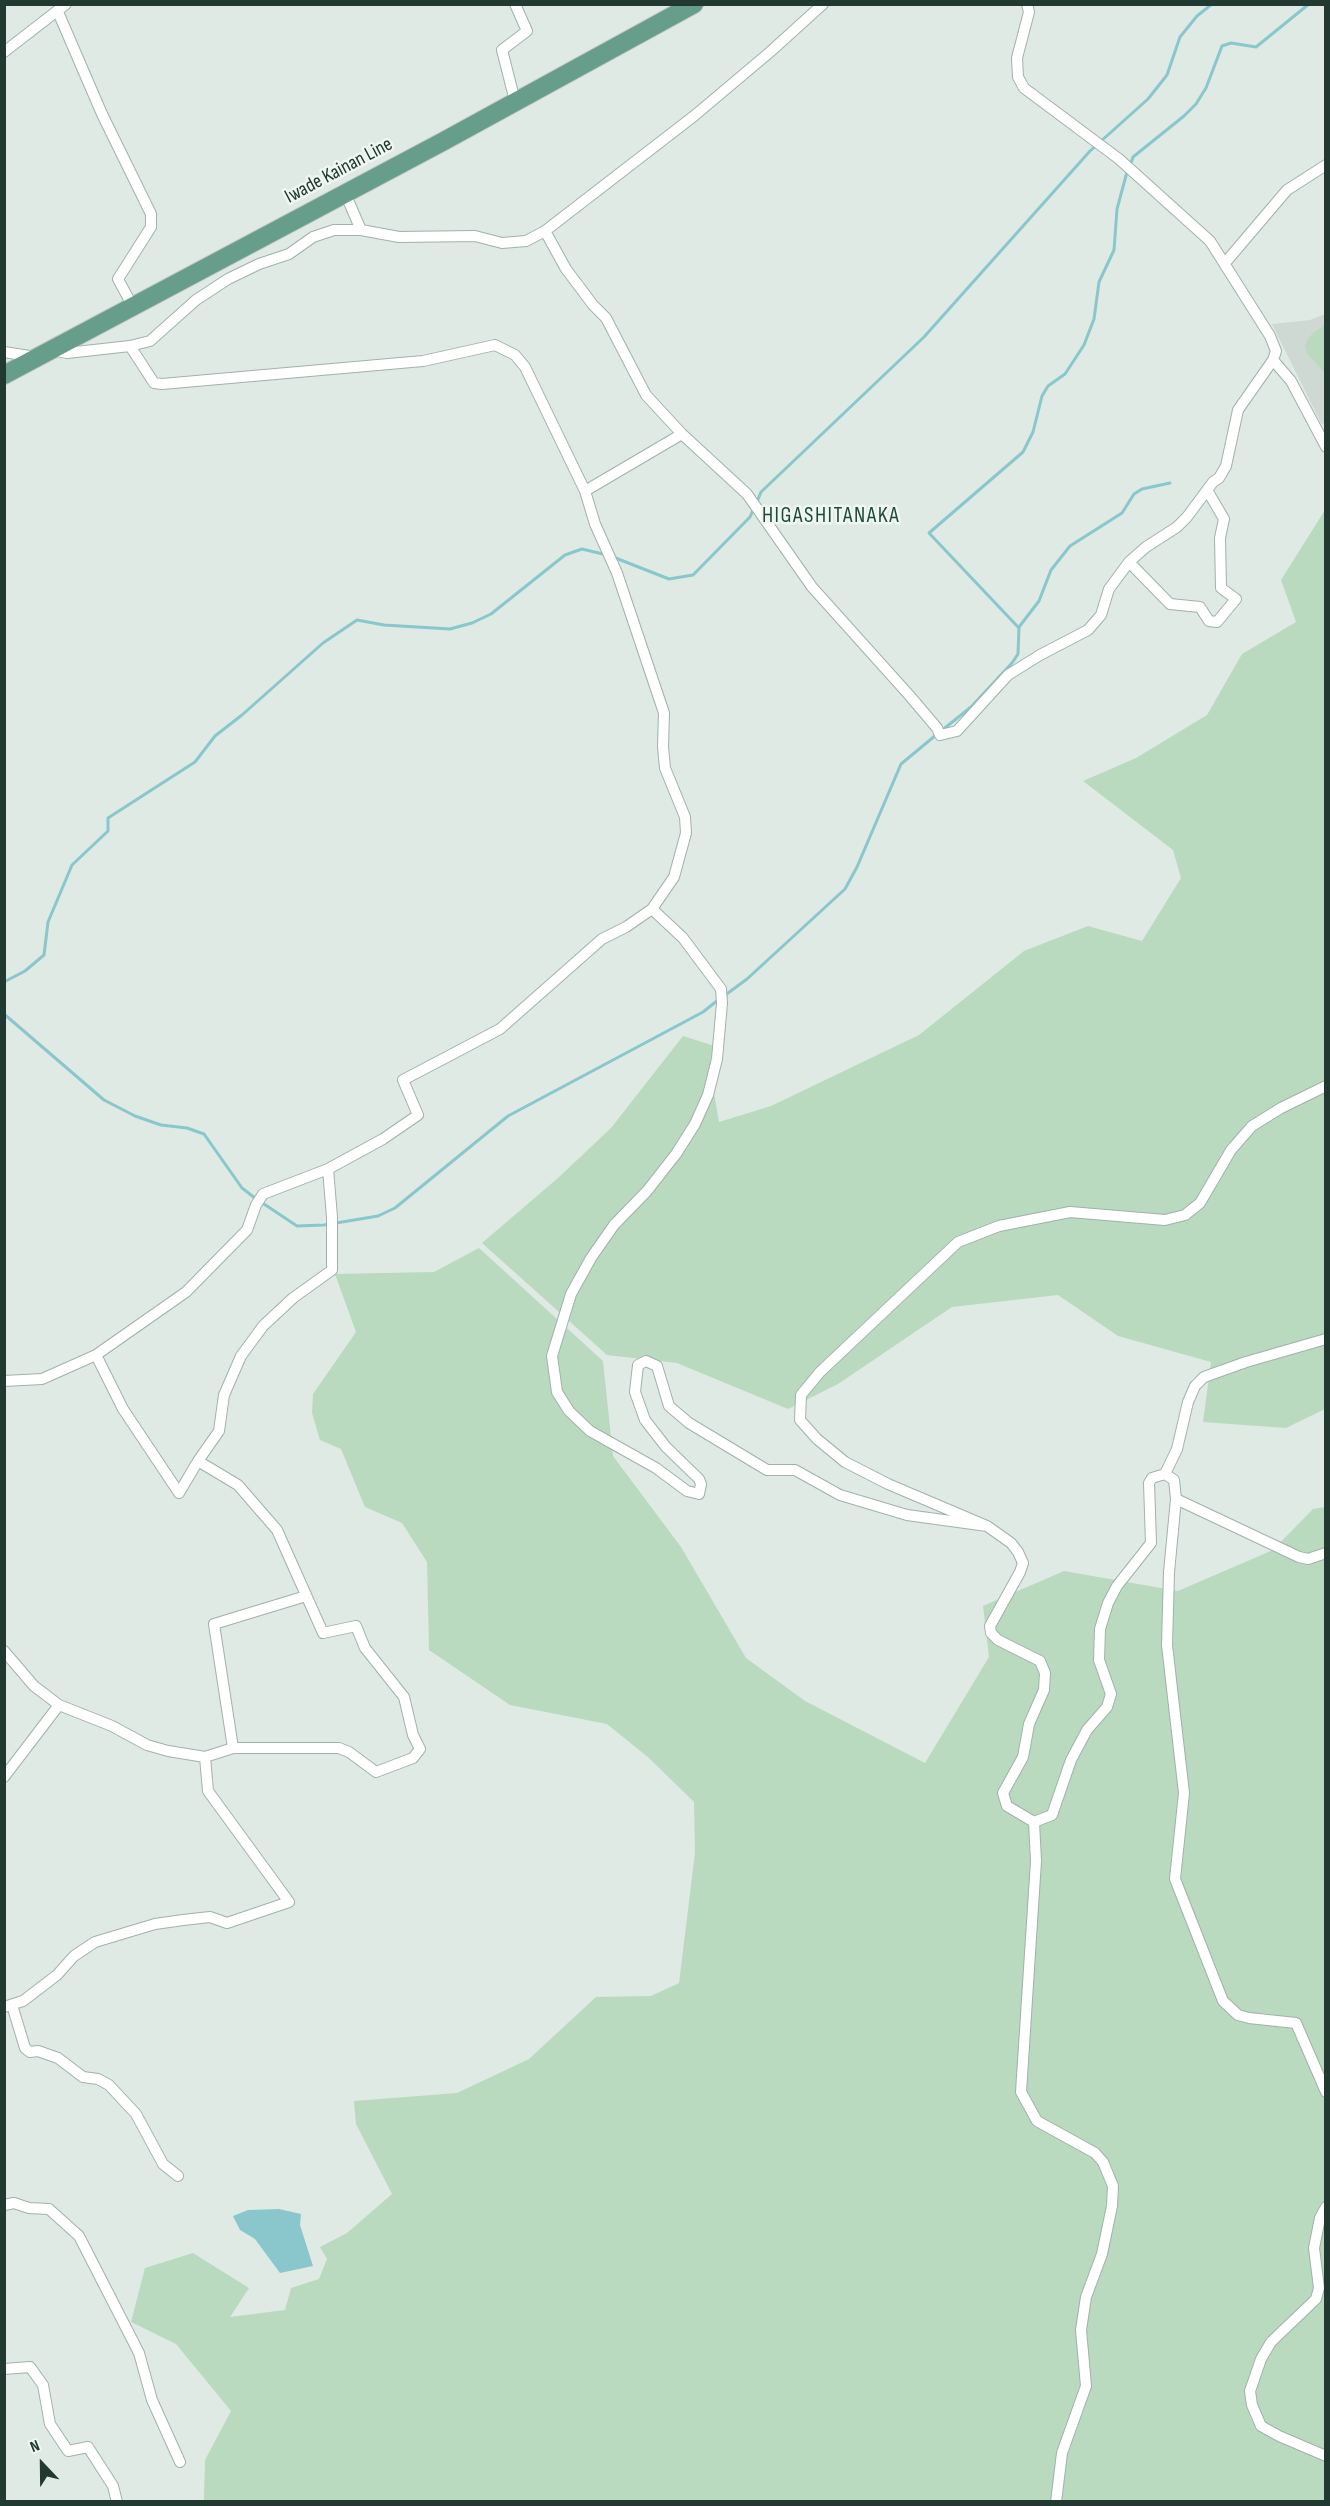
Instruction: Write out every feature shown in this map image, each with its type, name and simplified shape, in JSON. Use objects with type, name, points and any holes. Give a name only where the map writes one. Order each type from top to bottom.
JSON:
[{"type":"main road","name":"Iwade Kainan Line","points":[[4,375],[694,4]]},
{"type":"street","points":[[515,4],[527,32],[502,50],[515,101]]},
{"type":"street","points":[[53,350],[67,353],[130,346],[150,341],[196,300],[228,279],[259,264],[289,254],[313,237],[334,230],[361,230],[399,237],[475,236],[502,243],[526,241],[545,231],[694,116],[823,4]]},
{"type":"street","points":[[545,231],[566,269],[593,305],[606,318],[646,395],[682,434],[747,494],[812,587],[909,695],[937,728],[940,735],[957,731],[1008,675],[1088,630],[1101,615],[1109,589],[1129,562],[1146,547],[1178,527],[1207,490],[1220,478],[1226,466],[1238,410],[1273,360],[1276,351],[1270,336],[1210,241],[1184,215],[1119,159],[1024,88],[1018,77],[1017,58],[1029,12],[1027,4]]},
{"type":"street","points":[[4,52],[62,8],[102,114],[151,214],[151,227],[118,279],[133,307]]},
{"type":"street","points":[[1225,263],[1287,190],[1326,165]]},
{"type":"street","points":[[345,193],[361,230]]},
{"type":"street","points":[[4,1381],[42,1379],[96,1355],[194,1284],[247,1230],[256,1205],[263,1194],[328,1169],[383,1139],[418,1115],[403,1080],[500,1029],[602,939],[626,927],[652,909],[674,877],[686,834],[686,816],[665,768],[664,712],[617,573],[595,524],[585,491],[525,367],[515,355],[495,345],[423,361],[162,384],[154,383],[130,346]]},
{"type":"street","points":[[4,352],[36,357]]},
{"type":"street","points":[[1273,360],[1291,381],[1326,447]]},
{"type":"street","points":[[585,491],[682,434]]},
{"type":"street","points":[[1129,562],[1170,604],[1200,607],[1209,621],[1217,622],[1236,599],[1221,588],[1220,538],[1224,519],[1207,490]]},
{"type":"street","points":[[652,909],[683,938],[721,989],[723,1003],[717,1059],[708,1095],[695,1124],[676,1154],[647,1191],[614,1225],[591,1258],[571,1294],[552,1356],[557,1392],[569,1411],[590,1431],[656,1468],[687,1491],[699,1494],[701,1484],[699,1479],[666,1447],[645,1420],[635,1392],[638,1365],[646,1361],[657,1366],[669,1406],[689,1423],[767,1470],[795,1470],[840,1495],[907,1515],[987,1526]]},
{"type":"street","points":[[1034,1822],[1007,1806],[1003,1793],[1023,1757],[1029,1724],[1044,1690],[1045,1673],[1040,1661],[998,1640],[991,1633],[990,1626],[1016,1582],[1023,1563],[1011,1543],[987,1526],[888,1484],[845,1462],[800,1420],[801,1395],[820,1372],[958,1242],[999,1226],[1070,1212],[1165,1220],[1185,1215],[1200,1203],[1231,1150],[1252,1126],[1326,1086]]},
{"type":"street","points":[[96,1355],[123,1409],[179,1493],[219,1431],[224,1395],[242,1356],[271,1319],[293,1298],[332,1270],[332,1216],[328,1169]]},
{"type":"street","points":[[1034,1822],[1052,1815],[1071,1760],[1087,1730],[1107,1707],[1111,1694],[1099,1660],[1100,1629],[1108,1603],[1117,1586],[1151,1543],[1149,1483],[1152,1478],[1165,1474],[1176,1449],[1188,1402],[1195,1386],[1204,1377],[1246,1362],[1326,1339]]},
{"type":"street","points":[[4,1651],[34,1686],[59,1705],[112,1726],[147,1744],[188,1756],[205,1757],[233,1749],[339,1748],[349,1752],[376,1772],[413,1758],[420,1749],[413,1735],[404,1697],[364,1648],[356,1626],[323,1633],[278,1530],[237,1485],[198,1461]]},
{"type":"street","points":[[1165,1474],[1174,1480],[1176,1499],[1169,1572],[1167,1646],[1184,1793],[1175,1879],[1223,2001],[1238,2014],[1249,2018],[1296,2023],[1326,2092]]},
{"type":"street","points":[[1176,1499],[1299,1557],[1308,1559],[1326,1554]]},
{"type":"street","points":[[233,1749],[213,1624],[306,1596]]},
{"type":"street","points":[[4,1777],[59,1705]]},
{"type":"street","points":[[178,2176],[163,2164],[136,2114],[109,2085],[98,2079],[83,2077],[58,2058],[38,2051],[30,2052],[25,2048],[8,2006],[23,2001],[57,1975],[74,1956],[94,1942],[155,1924],[183,1920],[210,1917],[227,1923],[289,1902],[208,1791],[205,1757]]},
{"type":"street","points":[[1034,1822],[1036,1861],[1021,2092],[1037,2121],[1095,2153],[1103,2162],[1113,2186],[1113,2206],[1102,2254],[1084,2308],[1082,2330],[1086,2386],[1062,2453],[1056,2502]]},
{"type":"street","points":[[4,2205],[14,2203],[29,2208],[49,2209],[79,2236],[139,2353],[152,2400],[180,2462]]},
{"type":"street","points":[[1326,2207],[1320,2218],[1314,2248],[1319,2288],[1316,2299],[1271,2342],[1261,2359],[1251,2391],[1252,2405],[1261,2426],[1326,2456]]},
{"type":"street","points":[[4,2369],[30,2367],[43,2385],[50,2424],[68,2451],[87,2447],[113,2486],[117,2502]]},
{"type":"shaded area","points":[[1325,314],[1326,420],[1322,425],[1272,324],[1310,320]]},
{"type":"green space","points":[[1325,325],[1325,373],[1307,353],[1305,347],[1312,334]]},
{"type":"green space","points":[[1325,510],[1325,1409],[1286,1428],[1203,1422],[1211,1362],[1118,1336],[1058,1295],[952,1307],[838,1384],[788,1409],[677,1363],[607,1355],[482,1243],[558,1178],[611,1128],[683,1036],[718,1047],[711,1076],[719,1122],[771,1106],[919,1035],[1024,951],[1088,926],[1142,941],[1181,878],[1173,850],[1083,781],[1136,758],[1207,715],[1242,654],[1296,622],[1281,580]]},
{"type":"green space","points":[[479,1248],[603,1361],[613,1456],[681,1547],[746,1658],[805,1701],[925,1763],[989,1657],[983,1606],[1064,1571],[1178,1591],[1273,1550],[1313,1509],[1325,1507],[1325,2501],[204,2501],[205,2460],[231,2411],[176,2344],[131,2322],[145,2268],[193,2253],[249,2288],[230,2317],[285,2310],[291,2288],[319,2279],[327,2259],[320,2247],[347,2233],[392,2194],[356,2124],[354,2101],[457,2093],[529,2059],[596,1997],[651,1996],[679,1983],[695,1853],[694,1802],[649,1758],[607,1724],[510,1705],[429,1650],[427,1562],[402,1523],[365,1507],[341,1449],[320,1440],[312,1413],[313,1394],[356,1332],[335,1274],[434,1272]]},
{"type":"water","points":[[279,2209],[301,2214],[300,2225],[313,2266],[280,2273],[255,2239],[240,2230],[233,2216],[248,2210]]},
{"type":"waterway","points":[[757,502],[761,492],[924,337],[1090,151],[1148,99],[1167,75],[1180,37],[1197,16],[1212,4]]},
{"type":"waterway","points":[[1130,166],[1133,157],[1196,104],[1206,88],[1222,46],[1231,43],[1256,47],[1309,4]]},
{"type":"waterway","points":[[1018,627],[929,533],[1023,452],[1033,432],[1042,396],[1048,386],[1065,374],[1084,345],[1094,319],[1099,282],[1114,250],[1117,209],[1127,172]]},
{"type":"waterway","points":[[941,731],[971,707],[1012,663],[1018,654],[1019,627],[1039,601],[1051,570],[1070,546],[1122,513],[1134,494],[1142,489],[1170,483]]},
{"type":"waterway","points":[[613,557],[669,579],[693,575],[750,517],[754,508]]},
{"type":"waterway","points":[[4,982],[25,971],[44,955],[48,922],[72,865],[108,831],[108,818],[195,762],[215,736],[323,643],[357,620],[384,625],[450,629],[472,623],[491,614],[565,555],[582,549],[607,555]]},
{"type":"waterway","points":[[724,996],[747,979],[845,889],[857,867],[901,764],[936,735]]},
{"type":"waterway","points":[[261,1202],[297,1226],[324,1225],[378,1216],[395,1208],[508,1116],[703,1012],[718,1000]]},
{"type":"waterway","points":[[4,1014],[104,1100],[135,1116],[161,1125],[187,1128],[204,1134],[242,1188],[255,1198]]},
{"type":"district","name":"HIGASHITANAKA","points":[[831,516]]}]
